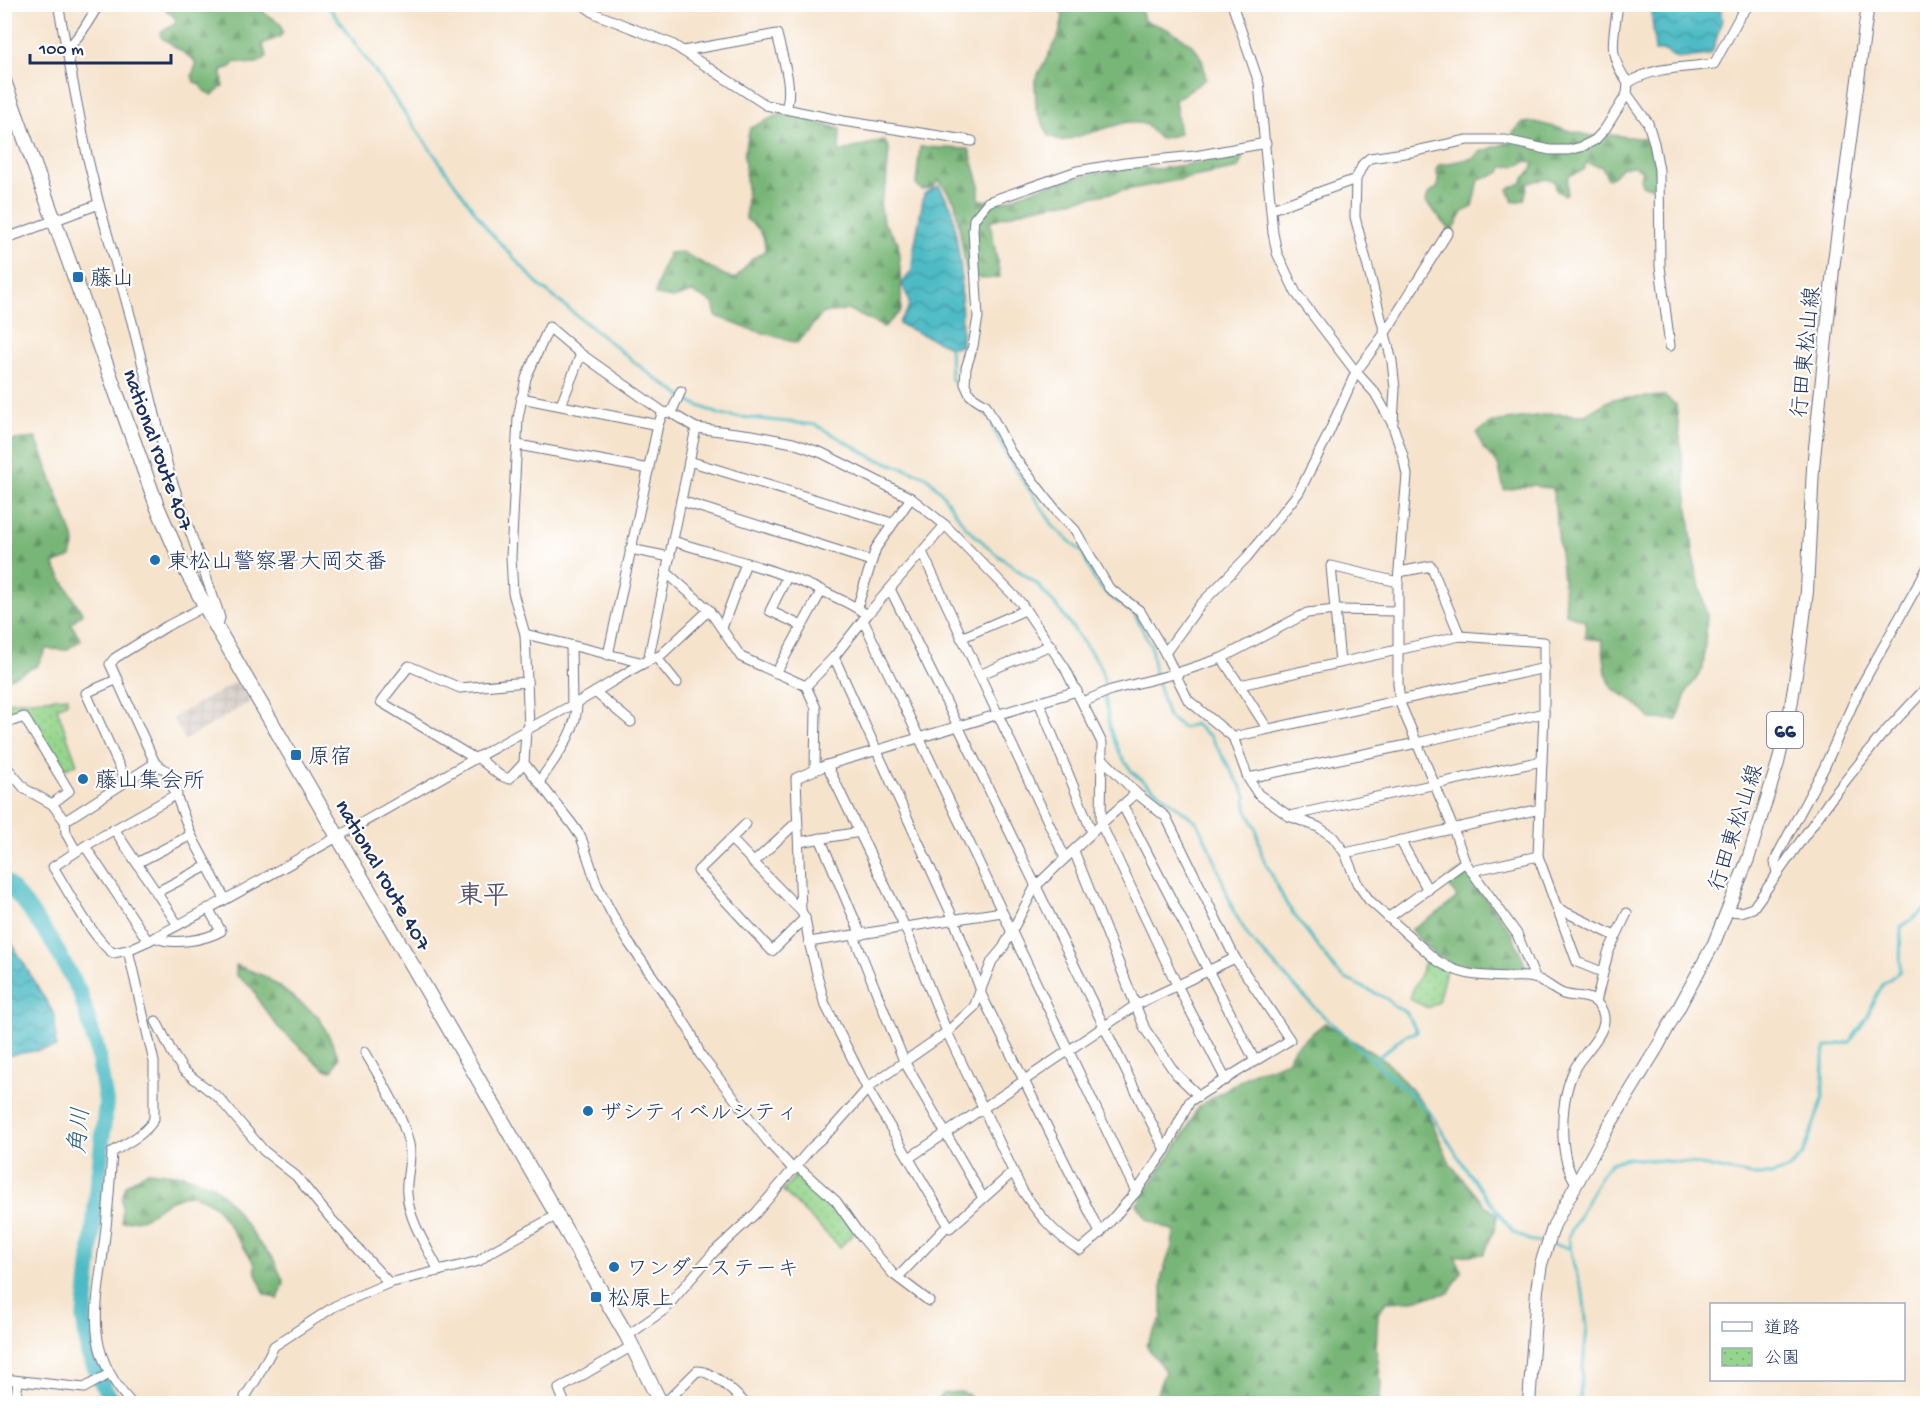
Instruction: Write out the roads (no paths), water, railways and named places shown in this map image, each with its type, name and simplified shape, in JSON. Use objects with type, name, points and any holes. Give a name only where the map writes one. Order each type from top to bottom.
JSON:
[{"type":"highway","name":"national route 407","points":[[4,81],[157,506],[181,561],[217,628],[630,1341],[662,1404]]},
{"type":"main road","name":"行田東松山線","points":[[1529,1404],[1537,1290],[1541,1264],[1554,1225],[1576,1183],[1682,1005],[1728,911],[1748,859],[1778,763],[1800,649],[1807,591],[1814,468],[1833,268],[1868,4]]},
{"type":"street","points":[[58,4],[87,155],[99,204],[132,322],[170,475],[220,618],[217,628]]},
{"type":"street","points":[[68,50],[99,4]]},
{"type":"street","points":[[582,4],[596,14],[672,44],[766,105],[843,121],[972,141]]},
{"type":"street","points":[[1232,4],[1259,83],[1273,233],[1277,253],[1296,293],[1356,372],[1375,393],[1392,423],[1407,475],[1399,577],[1399,699],[1465,862],[1517,934],[1535,978]]},
{"type":"street","points":[[1392,423],[1395,388],[1392,361],[1355,217],[1356,179],[1363,164],[1370,158],[1467,140],[1505,140],[1550,150],[1569,150],[1595,140],[1605,129],[1626,94],[1628,83],[1615,63],[1613,53],[1618,4]]},
{"type":"street","points":[[1628,83],[1638,76],[1658,70],[1714,64],[1740,16],[1750,4]]},
{"type":"street","points":[[683,51],[777,34],[789,90],[790,99],[786,109]]},
{"type":"street","points":[[1626,94],[1648,123],[1659,170],[1660,266],[1670,346]]},
{"type":"street","points":[[1266,143],[1195,156],[1125,163],[1077,171],[988,202],[974,219],[978,317],[974,346],[966,368],[965,384],[970,395],[986,405],[1011,453],[1075,531],[1109,588],[1140,611],[1165,653],[1188,700],[1233,737],[1248,778],[1258,794],[1289,816],[1328,832],[1344,853],[1369,900],[1436,960],[1460,973],[1471,976],[1535,978],[1562,994],[1596,1002],[1604,1014],[1603,1025],[1596,1040],[1576,1066],[1567,1095],[1564,1156],[1576,1183]]},
{"type":"street","points":[[1272,208],[1356,179]]},
{"type":"street","points":[[4,239],[99,204]]},
{"type":"street","points":[[1165,653],[1200,605],[1247,557],[1299,492],[1356,372],[1385,333],[1448,232]]},
{"type":"street","points":[[527,682],[460,688],[409,666],[381,702],[476,758],[499,775],[509,779],[524,763],[528,729],[527,682],[525,634],[513,593],[511,556],[518,418],[520,398],[526,378],[549,327],[581,354],[667,413],[696,428],[793,443],[822,453],[911,498],[945,525],[989,569],[1025,610],[1051,645],[1083,702],[1102,743],[1101,824],[1177,985],[1226,1080]]},
{"type":"street","points":[[561,405],[581,354]]},
{"type":"street","points":[[608,655],[658,425],[681,391]]},
{"type":"street","points":[[520,398],[658,425]]},
{"type":"street","points":[[649,660],[696,428]]},
{"type":"street","points":[[518,445],[649,469]]},
{"type":"street","points":[[689,461],[892,523]]},
{"type":"street","points":[[857,608],[876,549],[911,498]]},
{"type":"street","points":[[681,501],[871,561]]},
{"type":"street","points":[[806,686],[834,657],[945,525]]},
{"type":"street","points":[[673,542],[746,563],[822,590],[857,608],[865,618],[919,738],[1136,1192]]},
{"type":"street","points":[[630,549],[670,557]]},
{"type":"street","points":[[922,552],[1065,858]]},
{"type":"street","points":[[722,628],[746,563]]},
{"type":"street","points":[[1340,663],[1331,566],[1399,577],[1431,566],[1460,636]]},
{"type":"street","points":[[1777,874],[1775,862],[1778,854],[1824,768],[1860,688],[1928,567]]},
{"type":"street","points":[[667,573],[708,610],[741,657],[806,686],[816,708],[815,769]]},
{"type":"street","points":[[787,577],[770,611],[802,626]]},
{"type":"street","points":[[890,589],[1165,1150]]},
{"type":"street","points":[[776,673],[822,590]]},
{"type":"street","points":[[205,606],[167,626],[110,663],[155,763],[167,771],[191,834],[225,899]]},
{"type":"street","points":[[177,794],[80,849],[53,867],[107,949],[113,953],[128,950],[151,939],[274,874],[338,835],[575,704],[649,660],[708,610]]},
{"type":"street","points":[[962,638],[1025,610]]},
{"type":"street","points":[[1083,702],[1111,690],[1174,674],[1222,658],[1307,613],[1336,610],[1398,611]]},
{"type":"street","points":[[525,634],[608,655],[649,660],[677,682]]},
{"type":"street","points":[[1240,685],[1460,636],[1544,642],[1544,713],[1538,856],[1577,962],[1602,972]]},
{"type":"street","points":[[979,675],[1051,645]]},
{"type":"street","points":[[539,782],[572,732],[578,711],[575,704],[571,646]]},
{"type":"street","points":[[834,657],[954,920],[980,991],[1100,1233]]},
{"type":"street","points":[[1222,658],[1267,728]]},
{"type":"street","points":[[1233,737],[1545,668]]},
{"type":"street","points":[[118,679],[86,693],[126,781]]},
{"type":"street","points":[[1728,911],[1741,912],[1753,908],[1830,800],[1881,736],[1928,686]]},
{"type":"street","points":[[1013,1172],[950,1228],[867,1088],[824,1002],[809,942],[803,915],[796,778],[827,765],[1077,691]]},
{"type":"street","points":[[595,692],[631,722]]},
{"type":"street","points":[[1040,702],[1092,832]]},
{"type":"street","points":[[1248,778],[1417,743],[1544,713]]},
{"type":"street","points":[[4,724],[24,717],[61,777],[69,791],[52,804]]},
{"type":"street","points":[[827,765],[905,927],[947,1032],[1022,1190],[1062,1240],[1080,1250],[1100,1233],[1136,1192],[1165,1150],[1190,1101],[1290,1040],[1235,958],[1166,817],[1136,793],[1101,756]]},
{"type":"street","points":[[1289,816],[1542,761]]},
{"type":"street","points":[[64,821],[155,763]]},
{"type":"street","points":[[524,763],[581,837],[597,885],[612,914],[629,943],[691,1033],[700,1054],[768,1142],[795,1168],[836,1201],[893,1275],[929,1301]]},
{"type":"street","points":[[4,764],[25,789],[52,804],[64,821],[66,833],[151,939],[170,942],[214,935],[221,931],[208,908]]},
{"type":"street","points":[[565,1404],[559,1389],[630,1341],[664,1310],[714,1252],[756,1213],[812,1147],[851,1109],[867,1088],[947,1032],[974,1007],[992,961],[1012,933],[1035,887],[1136,793]]},
{"type":"street","points":[[1123,806],[1255,1061]]},
{"type":"street","points":[[1344,853],[1540,809]]},
{"type":"street","points":[[753,863],[797,822]]},
{"type":"street","points":[[746,824],[698,871],[772,951],[803,915]]},
{"type":"street","points":[[114,829],[178,925]]},
{"type":"street","points":[[799,842],[860,832]]},
{"type":"street","points":[[137,863],[191,834]]},
{"type":"street","points":[[820,838],[904,1061],[983,1198]]},
{"type":"street","points":[[731,839],[803,915]]},
{"type":"street","points":[[1400,840],[1428,890]]},
{"type":"street","points":[[1074,850],[1145,1029],[1176,1074],[1199,1096]]},
{"type":"street","points":[[1472,871],[1538,856]]},
{"type":"street","points":[[1388,918],[1465,862]]},
{"type":"street","points":[[157,892],[207,866]]},
{"type":"street","points":[[1557,908],[1616,936]]},
{"type":"street","points":[[809,942],[1002,912]]},
{"type":"street","points":[[1596,1002],[1602,972],[1627,914]]},
{"type":"street","points":[[128,950],[154,1062],[154,1119],[150,1125],[112,1152],[105,1244],[96,1307],[98,1342],[109,1374],[132,1404]]},
{"type":"street","points":[[909,1158],[1136,1005],[1235,958]]},
{"type":"street","points":[[156,1021],[183,1070],[219,1098],[264,1151],[296,1176],[389,1283]]},
{"type":"street","points":[[365,1052],[404,1126],[410,1147],[406,1178],[411,1216],[439,1271]]},
{"type":"street","points":[[245,1396],[274,1346],[335,1306],[389,1283],[479,1261],[557,1215]]},
{"type":"street","points":[[898,1277],[948,1225]]},
{"type":"street","points":[[662,1404],[697,1371],[704,1370],[730,1388],[746,1404]]},
{"type":"street","points":[[4,1379],[84,1388],[109,1374]]},
{"type":"street","points":[[15,1404],[18,1382]]},
{"type":"street","points":[[1920,1404],[1928,1395]]},
{"type":"water","points":[[1653,5],[1720,5],[1722,20],[1712,53],[1677,59],[1665,51],[1655,51]]},
{"type":"water","points":[[939,186],[952,208],[961,269],[962,346],[950,347],[899,324],[909,307],[902,284],[912,270],[924,194]]},
{"type":"water","points":[[11,942],[55,1016],[56,1047],[5,1056],[5,943]]},
{"type":"waterway","points":[[327,4],[488,230],[540,286],[647,372],[690,402],[721,415],[816,425],[874,458],[926,476],[941,492],[965,526],[996,554],[1037,584],[1058,608],[1099,664],[1105,689]]},
{"type":"waterway","points":[[950,345],[951,378],[966,396]]},
{"type":"waterway","points":[[973,402],[988,417]]},
{"type":"waterway","points":[[992,425],[1008,458],[1055,528],[1082,552],[1095,581],[1108,595],[1134,613],[1151,646],[1155,674],[1168,717],[1184,728],[1194,724],[1211,737],[1246,795],[1246,809],[1256,828],[1262,856],[1287,905],[1337,972],[1406,1012],[1417,1032],[1404,1036],[1374,1061]]},
{"type":"waterway","points":[[1105,696],[1110,729],[1121,756],[1133,773],[1197,822],[1212,853],[1234,912],[1250,939],[1318,1011],[1429,1111],[1468,1172],[1513,1232],[1529,1240],[1544,1243]]},
{"type":"waterway","name":"角川","points":[[4,880],[25,904],[53,943],[80,993],[97,1049],[106,1102],[84,1320],[88,1353],[105,1390],[115,1404]]},
{"type":"waterway","points":[[1579,1404],[1587,1328],[1583,1293],[1568,1237],[1601,1175],[1611,1163],[1626,1158],[1691,1163],[1751,1175],[1771,1175],[1787,1170],[1803,1155],[1823,1098],[1823,1058],[1826,1047],[1850,1042],[1868,1016],[1883,984],[1900,971],[1901,927],[1928,908]]},
{"type":"waterway","points":[[1551,1245],[1570,1248]]},
{"type":"place","name":"藤山","points":[[78,277]]},
{"type":"place","name":"東松山警察署大岡交番","points":[[155,560]]},
{"type":"place","name":"原宿","points":[[296,755]]},
{"type":"place","name":"藤山集会所","points":[[83,779]]},
{"type":"place","name":"ザシティベルシティ","points":[[588,1111]]},
{"type":"place","name":"ワンダーステーキ","points":[[614,1267]]},
{"type":"place","name":"松原上","points":[[596,1297]]},
{"type":"district","name":"東平","points":[[483,894]]}]
